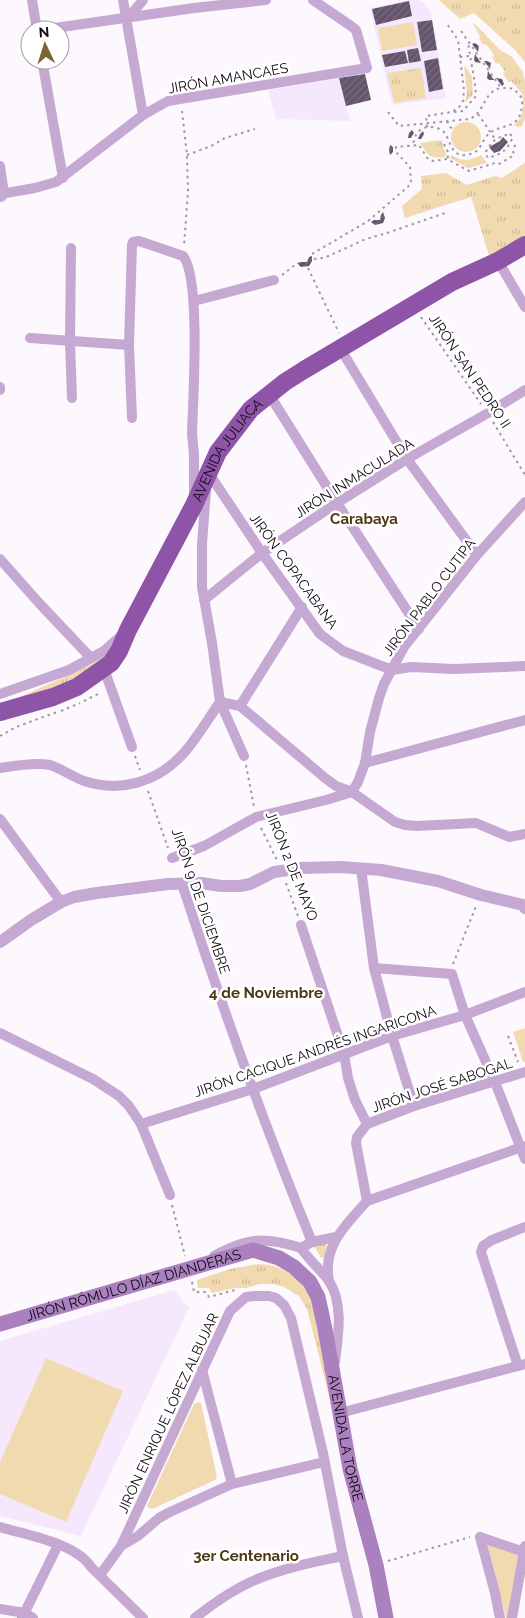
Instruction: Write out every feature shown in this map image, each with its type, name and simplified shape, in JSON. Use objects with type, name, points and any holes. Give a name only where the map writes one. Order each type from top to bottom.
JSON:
[{"type":"highway","name":"AVENIDA JULIACA","points":[[0,712],[53,697],[77,687],[98,664],[111,663],[119,651],[128,630],[194,505],[218,452],[251,409],[284,382],[341,343],[452,282],[498,261],[525,245]]},
{"type":"main road","name":"JIRÓN RÓMULO DÍAZ DIANDERAS","points":[[0,1324],[192,1272],[253,1250],[279,1258],[294,1266]]},
{"type":"main road","name":"AVENIDA LA TORRE","points":[[294,1266],[310,1282],[318,1297],[350,1469],[376,1565],[386,1618]]},
{"type":"street","points":[[32,0],[35,20]]},
{"type":"street","points":[[123,0],[143,115]]},
{"type":"street","points":[[127,17],[143,0]]},
{"type":"street","points":[[70,26],[266,0]]},
{"type":"street","name":"JIRÓN AMANCAES","points":[[1,195],[47,185],[63,178],[143,115],[168,101],[367,68],[356,30],[313,0]]},
{"type":"street","points":[[44,70],[63,178]]},
{"type":"street","points":[[0,166],[1,195]]},
{"type":"street","points":[[132,418],[129,345],[133,242],[139,241],[183,256],[190,268],[194,301],[192,433],[194,505]]},
{"type":"street","points":[[71,248],[70,342],[72,398]]},
{"type":"street","points":[[498,261],[525,307]]},
{"type":"street","points":[[194,301],[274,280]]},
{"type":"street","points":[[30,338],[129,345]]},
{"type":"street","points":[[341,343],[407,459],[476,555]]},
{"type":"street","name":"JIRÓN INMACULADA","points":[[204,600],[262,553],[337,503],[407,459],[525,390]]},
{"type":"street","points":[[269,394],[419,629]]},
{"type":"street","points":[[208,472],[202,544],[202,587],[220,702],[244,756]]},
{"type":"street","name":"JIRÓN COPACABANA","points":[[208,472],[262,553],[320,634],[343,650],[392,670],[410,667],[454,669],[525,666]]},
{"type":"street","name":"JIRÓN PABLO CUTIPA","points":[[352,792],[365,763],[378,698],[404,648],[476,555],[525,502]]},
{"type":"street","points":[[0,559],[38,603],[98,664],[132,747]]},
{"type":"street","points":[[240,706],[302,607]]},
{"type":"street","points":[[0,694],[69,670],[98,664]]},
{"type":"street","points":[[220,702],[240,706],[325,778],[336,786],[352,792],[395,822],[417,826],[476,824],[509,837],[525,834]]},
{"type":"street","points":[[0,768],[42,764],[96,785],[110,787],[144,781],[157,775],[184,754],[220,702]]},
{"type":"street","points":[[365,763],[525,720]]},
{"type":"street","points":[[172,858],[204,846],[256,818],[352,792]]},
{"type":"street","points":[[0,819],[61,902]]},
{"type":"street","points":[[0,942],[30,920],[61,902],[74,897],[182,884],[201,883],[240,886],[250,884],[282,870],[326,867],[362,868],[438,880],[481,895],[524,905]]},
{"type":"street","points":[[362,868],[374,968],[392,1036],[414,1106]]},
{"type":"street","name":"JIRÓN 9 DE DICIEMBRE","points":[[182,884],[277,1156],[312,1242]]},
{"type":"street","name":"JIRÓN 2 DE MAYO","points":[[301,924],[344,1054],[350,1085],[367,1124]]},
{"type":"street","points":[[374,968],[450,972],[454,976],[465,1015],[523,1147],[525,1160]]},
{"type":"street","name":"JIRÓN CACIQUE ANDRÉS INGARICONA","points":[[141,1124],[253,1088],[392,1036],[465,1015],[525,992]]},
{"type":"street","points":[[0,1033],[108,1088],[129,1106],[141,1124],[170,1195]]},
{"type":"street","name":"JIRÓN JOSÉ SABOGAL","points":[[367,1124],[414,1106],[525,1072]]},
{"type":"street","points":[[367,1124],[357,1137],[356,1142],[367,1201]]},
{"type":"street","points":[[334,1383],[339,1311],[327,1272],[328,1261],[336,1237],[367,1201],[523,1147]]},
{"type":"street","points":[[340,1413],[522,1365],[481,1252],[483,1246],[492,1240],[525,1227]]},
{"type":"street","points":[[300,1248],[312,1242],[336,1237]]},
{"type":"street","points":[[192,1272],[222,1252],[251,1240],[272,1241],[300,1248],[329,1281]]},
{"type":"street","points":[[246,1298],[254,1296],[276,1298],[288,1311],[291,1318],[358,1618]]},
{"type":"street","name":"JIRÓN ENRIQUE LÓPEZ ALBUJAR","points":[[122,1546],[230,1311],[246,1298]]},
{"type":"street","points":[[202,1370],[232,1484]]},
{"type":"street","points":[[100,1575],[122,1546],[138,1536],[158,1518],[232,1484],[324,1462]]},
{"type":"street","points":[[0,1527],[74,1551],[88,1562],[143,1618]]},
{"type":"street","points":[[480,1537],[524,1549],[512,1618]]},
{"type":"street","points":[[480,1537],[500,1618]]},
{"type":"street","points":[[0,1609],[27,1616],[58,1545]]},
{"type":"street","points":[[195,1618],[213,1604],[260,1578],[280,1570],[343,1556]]},
{"type":"path","points":[[447,24],[458,40],[463,96],[460,106],[452,112]]},
{"type":"path","points":[[461,31],[501,88]]},
{"type":"path","points":[[428,128],[426,116],[462,111],[476,96],[475,76],[472,70],[468,42]]},
{"type":"path","points":[[460,57],[470,56]]},
{"type":"path","points":[[388,112],[399,126],[470,118],[478,114],[486,97],[501,88],[514,89],[522,101],[521,112],[513,123],[505,128],[494,129],[490,132],[485,136],[480,148],[472,154],[462,155],[453,150],[442,131],[436,128],[419,131],[415,136],[413,145]]},
{"type":"path","points":[[181,99],[188,154],[188,192],[183,256]]},
{"type":"path","points":[[478,114],[495,139]]},
{"type":"path","points":[[447,121],[450,127],[455,130]]},
{"type":"path","points":[[188,154],[225,138],[255,129]]},
{"type":"path","points":[[510,134],[513,137],[507,150],[488,158],[485,153],[495,139],[510,134]]},
{"type":"path","points":[[312,254],[368,222],[411,184],[410,167],[396,152],[396,147],[419,144],[428,159],[433,161],[447,159],[469,171],[495,163],[499,164],[514,154],[513,150],[516,142]]},
{"type":"path","points":[[444,144],[449,154],[447,159]]},
{"type":"path","points":[[314,259],[324,258],[366,239],[448,212]]},
{"type":"path","points":[[274,280],[296,264]]},
{"type":"path","points":[[308,268],[341,343]]},
{"type":"path","name":"JIRÓN SAN PEDRO II","points":[[413,305],[488,413],[525,475]]},
{"type":"path","name":"JIRÓN 9 DE DICIEMBRE","points":[[132,747],[172,858]]},
{"type":"path","name":"JIRÓN 2 DE MAYO","points":[[244,756],[256,818],[282,870],[301,924]]},
{"type":"path","points":[[450,972],[481,895]]},
{"type":"path","points":[[508,1036],[518,1064]]},
{"type":"path","points":[[170,1195],[192,1272],[194,1292],[206,1292],[209,1297],[236,1290],[246,1291],[246,1298]]},
{"type":"path","points":[[376,1565],[470,1537],[480,1537]]},
{"type":"shaded area","points":[[407,0],[419,0],[431,12],[446,98],[392,105],[370,8]]},
{"type":"shaded area","points":[[339,78],[350,121],[276,119],[268,90]]},
{"type":"shaded area","points":[[174,1290],[189,1308],[81,1536],[0,1516],[0,1341]]},
{"type":"green space","points":[[439,0],[525,0],[525,62],[516,51],[474,13],[460,19]]},
{"type":"green space","points":[[413,22],[417,45],[382,51],[378,28]]},
{"type":"green space","points":[[474,23],[500,50],[512,57],[523,72],[525,82],[525,119],[522,126],[514,125],[522,111],[522,94],[511,81],[508,82],[503,73],[505,72],[499,63],[496,64],[492,57],[494,55],[486,44],[483,45]]},
{"type":"green space","points":[[464,65],[472,76],[473,95],[464,103],[467,94]]},
{"type":"green space","points":[[421,68],[426,98],[394,103],[387,73]]},
{"type":"green space","points":[[466,122],[477,126],[481,137],[477,148],[466,152],[455,148],[451,137],[455,126]]},
{"type":"green space","points":[[441,140],[446,154],[445,157],[430,156],[420,143]]},
{"type":"green space","points":[[451,155],[466,160],[481,155],[487,163],[468,168],[450,158]]},
{"type":"green space","points":[[525,163],[525,243],[491,262],[471,197],[405,218],[402,206],[422,189],[421,176],[446,173],[467,185],[495,176],[502,178]]},
{"type":"green space","points":[[108,653],[89,678],[0,706],[82,669]]},
{"type":"green space","points":[[525,1028],[525,1062],[523,1062],[513,1032]]},
{"type":"green space","points":[[326,1243],[324,1257],[321,1258],[314,1246]]},
{"type":"green space","points":[[258,1264],[275,1267],[290,1274],[303,1285],[312,1299],[335,1420],[307,1309],[299,1296],[284,1287],[274,1284],[260,1284],[212,1293],[209,1288],[198,1288],[197,1280],[230,1269]]},
{"type":"green space","points":[[46,1358],[123,1391],[66,1522],[0,1494],[0,1462]]},
{"type":"green space","points":[[201,1403],[217,1477],[215,1480],[152,1509],[149,1508],[147,1506],[194,1404]]},
{"type":"green space","points":[[487,1544],[525,1552],[514,1618],[506,1618]]},
{"type":"building","points":[[409,1],[412,16],[376,25],[372,9]]},
{"type":"building","points":[[432,20],[437,50],[422,52],[417,22]]},
{"type":"building","points":[[475,43],[479,46],[478,52],[472,44]]},
{"type":"building","points":[[418,48],[421,61],[409,63],[407,50]]},
{"type":"building","points":[[405,51],[408,63],[385,67],[382,55]]},
{"type":"building","points":[[475,54],[481,63],[475,62]]},
{"type":"building","points":[[438,58],[443,89],[429,92],[424,61]]},
{"type":"building","points":[[484,61],[491,63],[490,69]]},
{"type":"building","points":[[488,71],[494,80],[487,78]]},
{"type":"building","points":[[365,74],[371,100],[346,106],[339,78]]},
{"type":"building","points":[[496,78],[502,79],[504,84],[502,86]]},
{"type":"building","points":[[412,130],[414,133],[411,138],[408,138],[409,133]]},
{"type":"building","points":[[423,131],[424,134],[421,139],[418,139],[420,134]]},
{"type":"building","points":[[503,137],[508,142],[500,151],[494,153],[489,147],[500,141]]},
{"type":"building","points":[[390,145],[393,147],[393,152],[390,155],[389,150]]},
{"type":"building","points":[[383,212],[385,218],[383,223],[375,225],[371,222],[380,220]]},
{"type":"building","points":[[312,256],[309,266],[301,267],[297,263],[307,262],[309,257]]},
{"type":"district","name":"Carabaya","points":[[364,519]]},
{"type":"district","name":"4 de Noviembre","points":[[266,993]]},
{"type":"district","name":"3er Centenario","points":[[246,1556]]}]
